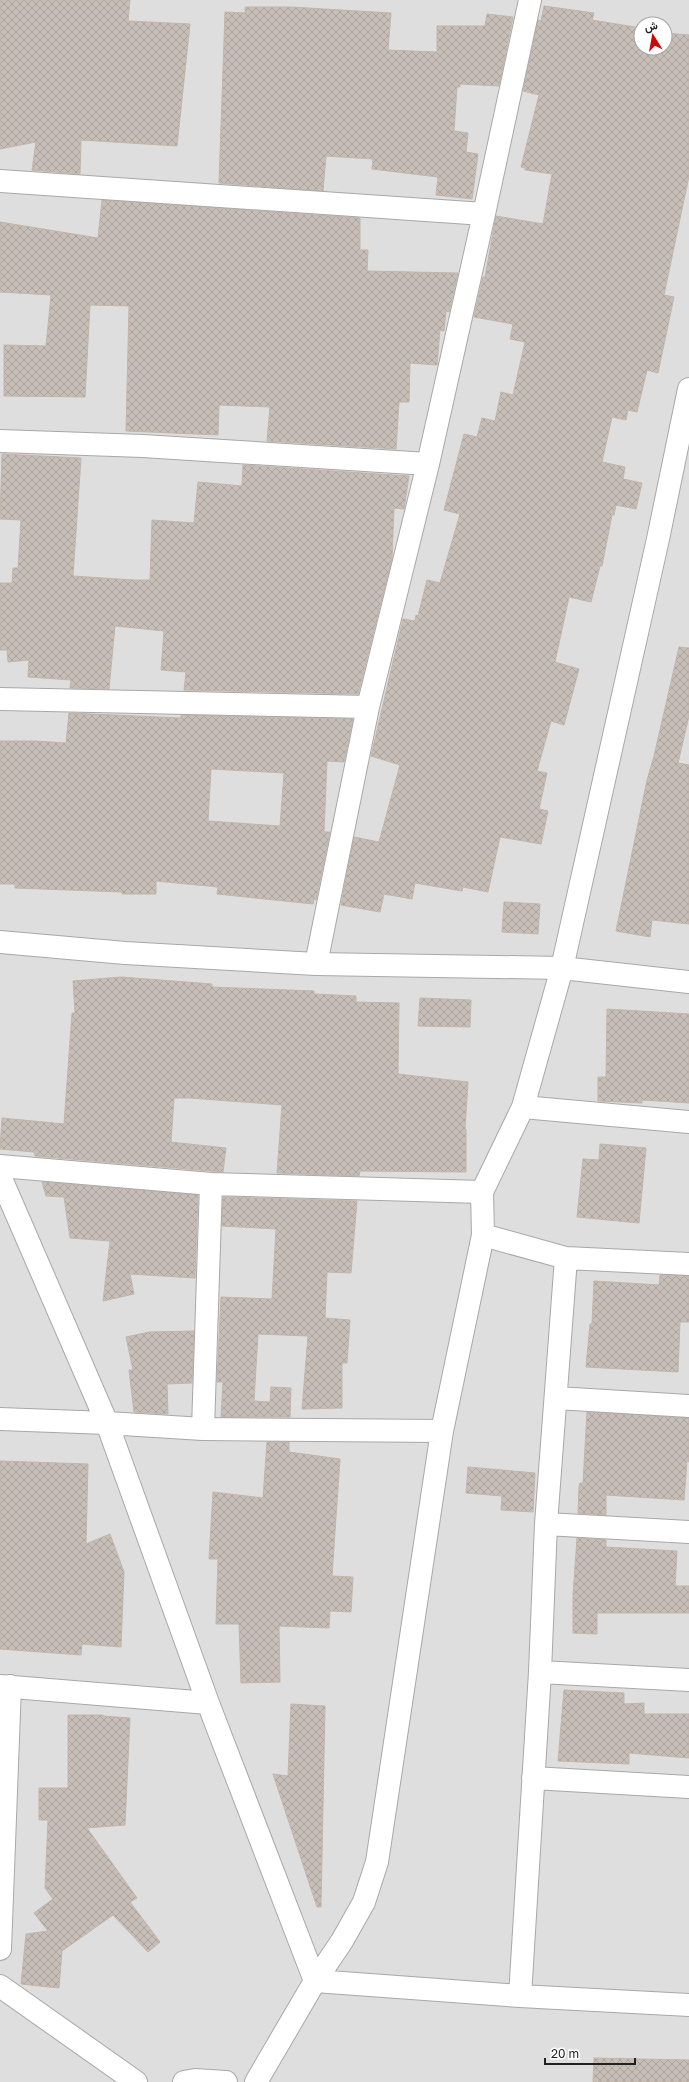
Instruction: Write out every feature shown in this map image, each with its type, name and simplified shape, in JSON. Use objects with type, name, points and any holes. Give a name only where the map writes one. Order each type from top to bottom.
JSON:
[{"type":"street","points":[[316,964],[368,707],[428,464],[530,0]]},
{"type":"street","points":[[0,181],[484,214]]},
{"type":"street","points":[[256,2082],[315,1981],[342,1941],[364,1902],[377,1862],[442,1431],[483,1235],[482,1192],[523,1107],[562,968],[656,547],[689,389]]},
{"type":"street","points":[[0,441],[143,446],[428,464]]},
{"type":"street","points":[[0,699],[368,707]]},
{"type":"street","points":[[0,942],[126,952],[316,964],[562,968],[689,982]]},
{"type":"street","points":[[523,1107],[689,1122]]},
{"type":"street","points":[[0,1166],[210,1184],[482,1192]]},
{"type":"street","points":[[0,1176],[107,1423],[208,1703],[315,1981]]},
{"type":"street","points":[[203,1429],[210,1184]]},
{"type":"street","points":[[483,1235],[566,1258],[689,1264]]},
{"type":"street","points":[[520,1996],[540,1672],[546,1524],[566,1258]]},
{"type":"street","points":[[556,1398],[689,1406]]},
{"type":"street","points":[[0,1419],[107,1423],[203,1429],[442,1431]]},
{"type":"street","points":[[546,1524],[689,1532]]},
{"type":"street","points":[[540,1672],[689,1680]]},
{"type":"street","points":[[0,1948],[5,1686],[208,1703]]},
{"type":"street","points":[[533,1778],[689,1787]]},
{"type":"street","points":[[315,1981],[520,1996],[689,2005]]},
{"type":"street","points":[[0,1986],[136,2082]]},
{"type":"street","points":[[184,2082],[195,2080],[226,2082]]},
{"type":"shaded area","points":[[0,0],[689,0],[689,2082],[0,2082]]},
{"type":"building","points":[[0,0],[130,0],[128,21],[190,24],[177,146],[81,140],[80,174],[32,170],[36,142],[0,149]]},
{"type":"building","points":[[544,6],[594,13],[592,20],[633,27],[633,56],[673,56],[673,34],[689,35],[689,176],[664,295],[674,297],[658,373],[647,370],[637,412],[628,410],[626,420],[612,417],[602,462],[625,467],[623,479],[642,483],[636,509],[616,505],[614,515],[612,515],[602,566],[600,566],[591,602],[569,597],[555,662],[579,669],[564,725],[551,721],[537,771],[547,773],[539,809],[548,811],[541,844],[500,837],[488,892],[463,887],[462,891],[415,883],[412,899],[384,894],[380,912],[341,905],[354,837],[379,842],[400,765],[371,756],[403,619],[415,621],[416,615],[418,616],[427,580],[440,583],[460,514],[444,510],[464,434],[477,437],[482,418],[495,421],[501,392],[513,395],[525,342],[510,339],[513,324],[474,317],[483,277],[485,277],[496,216],[543,224],[552,174],[525,170],[525,168],[521,167],[539,95],[523,91],[538,20],[541,21]]},
{"type":"building","points":[[245,7],[291,7],[391,13],[388,50],[437,52],[437,26],[485,26],[487,14],[513,17],[499,86],[460,84],[460,87],[457,87],[454,131],[468,133],[466,152],[478,154],[472,199],[436,195],[438,177],[372,169],[373,159],[326,156],[323,191],[219,183],[225,12],[245,13]]},
{"type":"building","points":[[102,200],[360,218],[360,250],[368,250],[367,271],[458,273],[449,312],[446,311],[444,331],[440,330],[437,365],[410,363],[409,402],[399,402],[396,449],[267,441],[270,407],[219,405],[218,435],[126,431],[129,306],[90,305],[85,397],[4,396],[4,345],[46,346],[51,295],[0,292],[0,222],[98,238]]},
{"type":"building","points":[[2,454],[81,458],[73,576],[134,580],[150,580],[152,520],[194,523],[198,482],[242,486],[243,465],[409,476],[404,509],[394,508],[392,558],[358,694],[184,690],[186,672],[161,670],[164,631],[115,626],[109,689],[70,688],[71,680],[28,677],[29,660],[8,662],[7,650],[0,650],[0,583],[12,583],[13,568],[18,568],[21,520],[0,519]]},
{"type":"building","points":[[679,647],[689,648],[689,716],[678,763],[689,765],[689,924],[652,920],[650,937],[616,931],[647,780]]},
{"type":"building","points":[[69,713],[181,718],[181,715],[353,719],[344,762],[327,761],[324,832],[330,832],[316,900],[314,899],[313,904],[217,894],[218,887],[156,881],[156,894],[122,894],[122,892],[15,888],[15,884],[0,884],[0,741],[66,743]],"holes":[[[211,769],[284,773],[280,826],[208,821]]]},
{"type":"building","points":[[504,902],[540,904],[538,934],[502,932]]},
{"type":"building","points":[[121,977],[212,984],[212,987],[314,991],[314,994],[356,996],[356,1002],[399,1003],[398,1074],[468,1082],[465,1129],[466,1172],[360,1171],[359,1176],[277,1173],[282,1105],[190,1098],[174,1098],[171,1142],[226,1148],[223,1172],[35,1156],[34,1152],[0,1149],[2,1118],[64,1124],[72,1013],[75,1013],[73,981]]},
{"type":"building","points":[[420,998],[471,1000],[470,1027],[418,1026]]},
{"type":"building","points":[[607,1009],[689,1014],[689,1103],[642,1100],[642,1103],[598,1101],[598,1077],[606,1077]]},
{"type":"building","points":[[600,1144],[646,1148],[639,1223],[577,1217],[583,1159],[599,1160]]},
{"type":"building","points":[[42,1182],[198,1195],[195,1278],[130,1274],[134,1294],[103,1301],[110,1241],[70,1238],[64,1197],[46,1196]]},
{"type":"building","points":[[223,1197],[357,1201],[351,1273],[327,1272],[325,1318],[350,1320],[347,1363],[342,1363],[342,1408],[302,1409],[308,1336],[258,1334],[254,1401],[270,1402],[271,1387],[291,1388],[290,1417],[221,1417],[223,1382],[217,1382],[221,1297],[272,1299],[276,1229],[222,1226]]},
{"type":"building","points":[[660,1275],[689,1276],[689,1322],[680,1322],[678,1372],[586,1367],[590,1324],[592,1324],[594,1281],[659,1285]]},
{"type":"building","points":[[194,1331],[192,1383],[167,1384],[168,1414],[134,1412],[129,1370],[133,1370],[126,1337],[149,1332]]},
{"type":"building","points":[[587,1412],[689,1418],[689,1462],[687,1461],[684,1500],[606,1495],[606,1515],[578,1513],[579,1487],[580,1483],[583,1483]]},
{"type":"building","points":[[267,1442],[289,1442],[289,1452],[340,1459],[332,1576],[353,1577],[351,1612],[330,1611],[329,1628],[279,1626],[280,1682],[241,1683],[239,1624],[216,1624],[218,1559],[209,1559],[213,1492],[263,1498]]},
{"type":"building","points":[[0,1461],[88,1464],[86,1544],[110,1534],[124,1572],[121,1647],[82,1644],[81,1655],[0,1649]]},
{"type":"building","points":[[468,1467],[535,1473],[533,1512],[501,1510],[502,1496],[466,1493]]},
{"type":"building","points":[[577,1538],[606,1540],[606,1547],[677,1551],[675,1586],[689,1586],[689,1613],[597,1613],[597,1634],[573,1633],[573,1595]]},
{"type":"building","points":[[564,1690],[624,1693],[624,1704],[644,1703],[644,1714],[689,1714],[689,1758],[629,1753],[629,1764],[558,1761]]},
{"type":"building","points":[[291,1704],[325,1706],[321,1907],[317,1907],[273,1774],[288,1776]]},
{"type":"building","points":[[68,1715],[103,1715],[130,1718],[125,1825],[87,1828],[137,1898],[130,1902],[160,1942],[148,1952],[113,1915],[62,1951],[59,1988],[21,1984],[26,1934],[48,1931],[34,1913],[53,1899],[45,1888],[48,1820],[39,1820],[39,1788],[68,1788]]},
{"type":"building","points":[[594,2058],[689,2060],[689,2082],[593,2082]]}]
